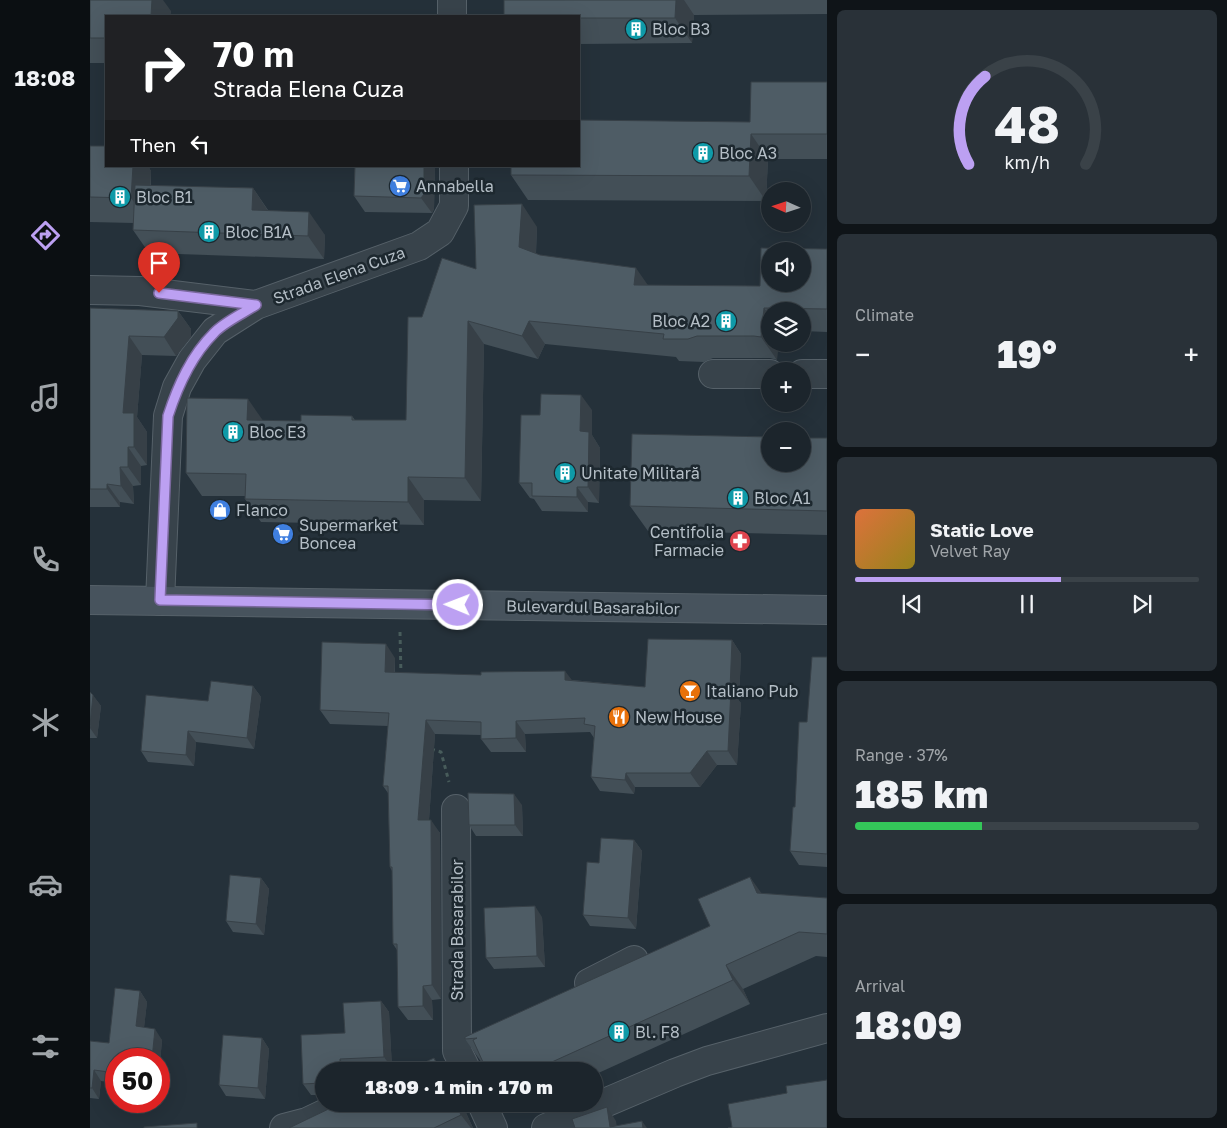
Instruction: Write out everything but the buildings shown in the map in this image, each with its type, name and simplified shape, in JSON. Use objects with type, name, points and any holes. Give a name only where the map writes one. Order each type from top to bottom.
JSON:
[{"type":"main road","name":"Bulevardul Basarabilor","points":[[90,600],[827,610]]},
{"type":"street","points":[[452,0],[452,15]]},
{"type":"street","name":"Strada Elena Cuza","points":[[160,600],[168,416],[177,387],[198,353],[215,331],[256,305],[419,246],[440,232],[454,206],[454,167]]},
{"type":"street","points":[[90,290],[140,291],[256,305]]},
{"type":"street","points":[[713,374],[761,374]]},
{"type":"street","points":[[811,374],[827,374]]},
{"type":"street","name":"Strada Basarabilor","points":[[456,809],[462,1061]]},
{"type":"street","points":[[564,996],[634,960]]},
{"type":"street","points":[[546,1128],[707,1061],[827,1028]]},
{"type":"street","points":[[446,1062],[462,1061],[484,1037]]},
{"type":"street","points":[[284,1128],[307,1122],[329,1112]]},
{"type":"street","points":[[486,1112],[493,1128]]},
{"type":"path","points":[[400,604],[401,681]]},
{"type":"path","points":[[426,747],[441,752],[456,809]]},
{"type":"place","name":"Bloc B3","points":[[636,29]]},
{"type":"place","name":"Bloc A3","points":[[703,153]]},
{"type":"place","name":"Annabella","points":[[400,186]]},
{"type":"place","name":"Bloc B1","points":[[120,197]]},
{"type":"place","name":"Bloc B1A","points":[[209,232]]},
{"type":"place","name":"Bloc A2","points":[[726,321]]},
{"type":"place","name":"Bloc E3","points":[[233,432]]},
{"type":"place","name":"Unitate Militară","points":[[565,473]]},
{"type":"place","name":"Bloc A1","points":[[738,498]]},
{"type":"place","name":"Flanco","points":[[220,510]]},
{"type":"place","name":"Supermarket Boncea","points":[[283,534]]},
{"type":"place","name":"Centifolia Farmacie","points":[[740,541]]},
{"type":"place","name":"Italiano Pub","points":[[690,691]]},
{"type":"place","name":"New House","points":[[619,717]]},
{"type":"place","name":"Bl. F8","points":[[619,1032]]},
{"type":"route","points":[[159,293],[256,305],[215,331],[192,360],[177,387],[168,416],[160,600],[458,605]]}]
